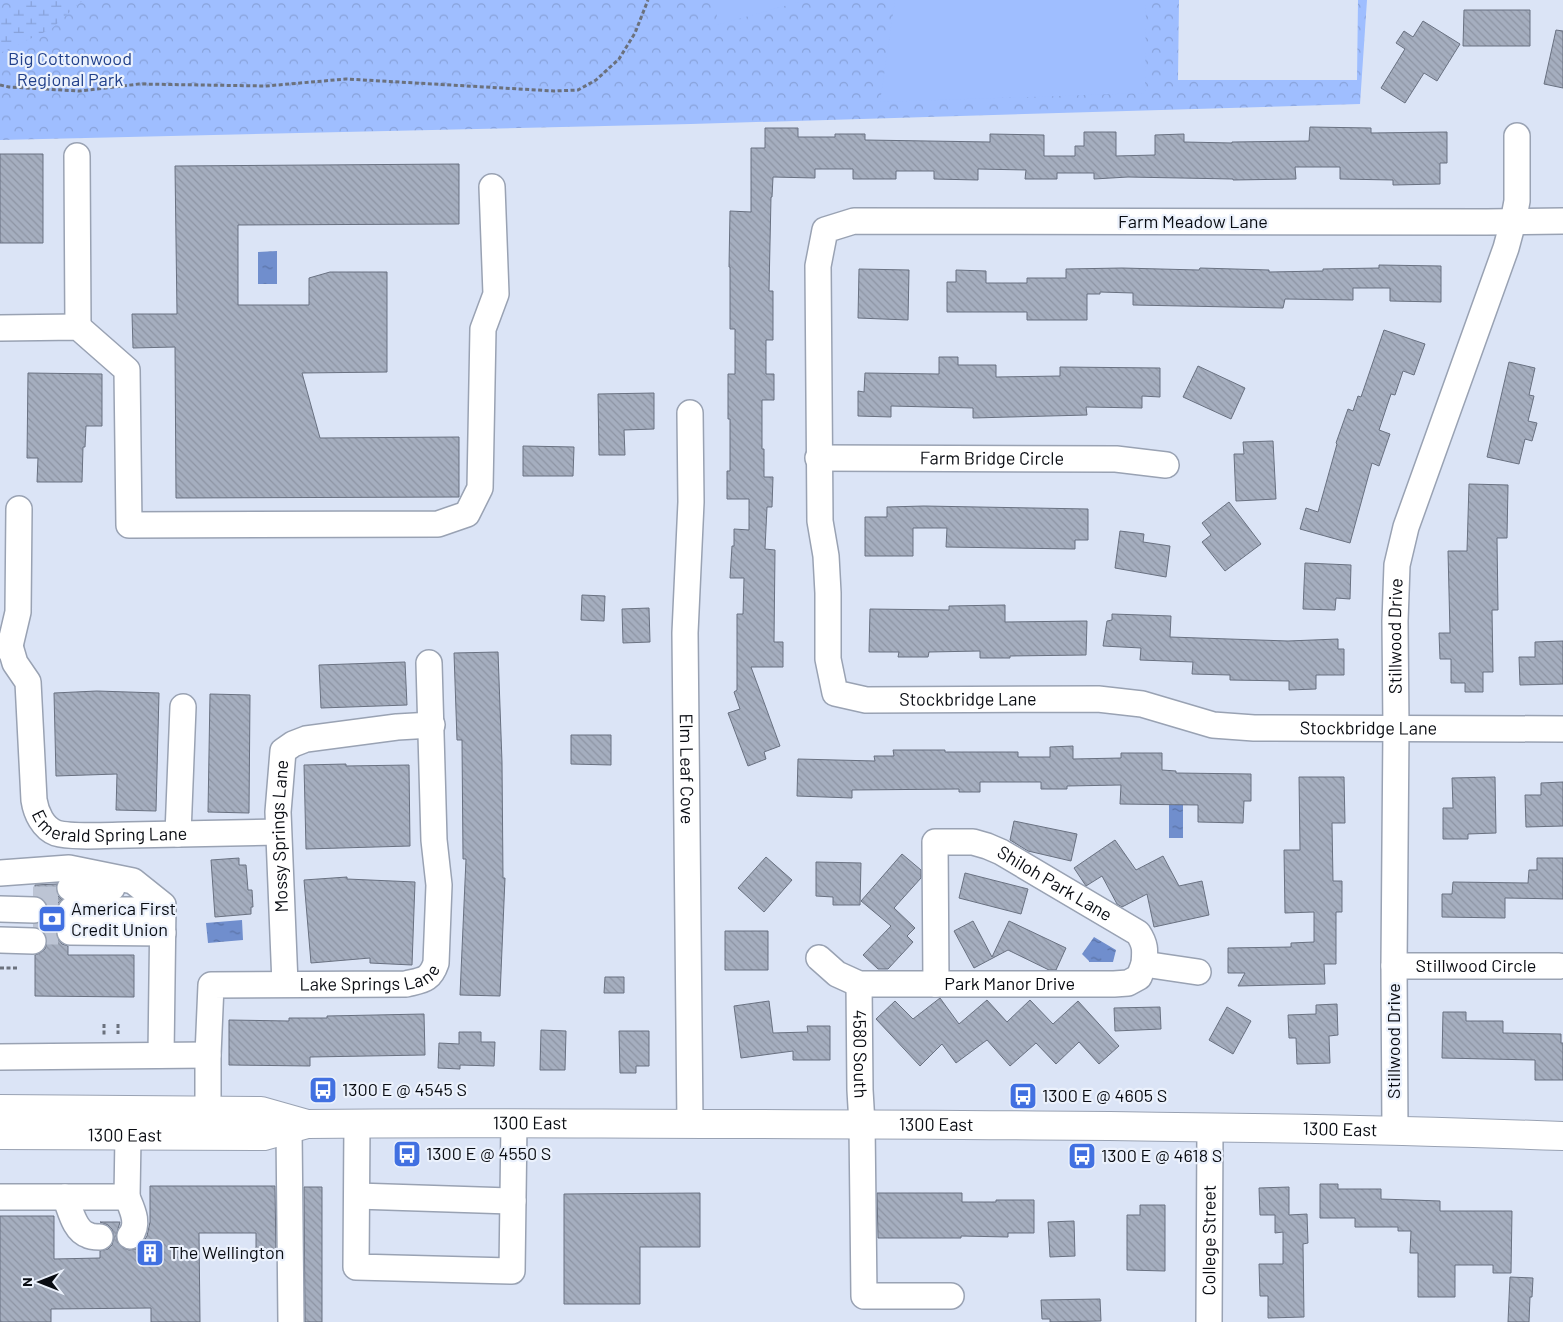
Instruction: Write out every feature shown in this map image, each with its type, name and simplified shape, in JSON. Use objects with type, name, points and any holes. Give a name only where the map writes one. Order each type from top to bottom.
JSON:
[{"type":"main road","name":"1300 East","points":[[0,1109],[261,1111],[298,1127]]},
{"type":"main road","name":"1300 East","points":[[0,1135],[264,1136],[298,1127],[357,1123],[514,1123],[1210,1127],[1395,1130],[1563,1136]]},
{"type":"street","name":"Stillwood Drive","points":[[1395,1130],[1395,621],[1397,565],[1406,527],[1506,248],[1517,201],[1517,136]]},
{"type":"street","points":[[77,156],[78,328]]},
{"type":"street","points":[[0,328],[78,328],[126,370],[129,525],[438,524],[467,514],[480,488],[483,329],[496,294],[492,187]]},
{"type":"street","name":"Farm Meadow Lane","points":[[825,230],[854,221],[1563,221]]},
{"type":"street","name":"Stockbridge Lane","points":[[825,230],[818,266],[818,458],[820,522],[826,556],[828,593],[828,658],[835,693],[866,700],[1098,699],[1142,704],[1212,724],[1254,728],[1563,729]]},
{"type":"street","name":"Elm Leaf Cove","points":[[690,413],[691,502],[685,633],[690,1124]]},
{"type":"street","name":"Farm Bridge Circle","points":[[818,458],[1116,459],[1166,465]]},
{"type":"street","points":[[5,646],[18,612],[19,509]]},
{"type":"street","name":"Emerald Spring Lane","points":[[5,646],[14,663],[28,682],[36,812],[45,825],[54,832],[67,835],[278,832]]},
{"type":"street","name":"Lake Springs Lane","points":[[208,1111],[211,985],[406,984],[426,979],[433,973],[436,964],[439,885],[434,840],[429,663]]},
{"type":"street","points":[[178,834],[183,707]]},
{"type":"street","name":"Mossy Springs Lane","points":[[285,984],[278,832],[283,751],[293,744],[306,739],[397,727],[432,725]]},
{"type":"street","name":"Shiloh Park Lane","points":[[936,984],[936,842],[973,842],[1001,852],[1138,933],[1145,949],[1144,964]]},
{"type":"street","points":[[0,873],[69,868],[155,911]]},
{"type":"street","points":[[0,888],[33,915]]},
{"type":"street","points":[[0,899],[33,915]]},
{"type":"street","points":[[0,909],[33,915]]},
{"type":"street","points":[[155,911],[70,915],[155,911]]},
{"type":"street","points":[[155,911],[161,1055]]},
{"type":"street","points":[[0,920],[33,915]]},
{"type":"street","points":[[0,932],[33,915]]},
{"type":"street","points":[[0,940],[33,915]]},
{"type":"street","name":"Park Manor Drive","points":[[819,958],[837,974],[859,984],[1114,984],[1128,983],[1139,977],[1144,964]]},
{"type":"street","points":[[1144,964],[1198,972]]},
{"type":"street","name":"Stillwood Circle","points":[[1394,966],[1559,966]]},
{"type":"street","name":"4580 South","points":[[859,984],[864,1296],[951,1296]]},
{"type":"street","points":[[0,1057],[208,1055]]},
{"type":"street","points":[[357,1123],[356,1267],[512,1271],[514,1123]]},
{"type":"street","points":[[291,1322],[298,1127]]},
{"type":"street","name":"College Street","points":[[1209,1322],[1210,1127]]},
{"type":"street","points":[[128,1136],[126,1197],[134,1214],[134,1232],[130,1236]]},
{"type":"street","points":[[357,1196],[513,1201]]},
{"type":"street","points":[[0,1197],[126,1197]]},
{"type":"street","points":[[65,1197],[78,1227],[83,1233],[88,1236],[100,1237]]},
{"type":"path","points":[[0,85],[79,91],[139,84],[266,86],[346,79],[554,91],[578,90],[596,80],[619,59],[635,33],[648,0]]},
{"type":"path","points":[[0,968],[18,968]]},
{"type":"green space","name":"Big Cottonwood Regional Park","points":[[0,0],[1179,0],[1178,80],[1357,80],[1358,0],[1367,0],[1360,104],[691,124],[0,140]]},
{"type":"green space","points":[[21,0],[83,0],[51,29],[0,53],[0,16]]},
{"type":"green space","points":[[717,0],[806,0],[717,25]]},
{"type":"green space","points":[[895,0],[1146,0],[1145,93],[880,102]]},
{"type":"water","points":[[277,251],[277,284],[258,284],[258,252]]},
{"type":"water","points":[[1183,804],[1183,838],[1169,838],[1169,805]]},
{"type":"water","points":[[242,920],[243,940],[208,943],[206,923]]},
{"type":"water","points":[[1094,937],[1116,950],[1113,962],[1089,962],[1082,954]]},
{"type":"building","points":[[1464,10],[1530,10],[1530,46],[1463,46]]},
{"type":"building","points":[[1423,21],[1460,44],[1437,81],[1424,73],[1405,103],[1381,88],[1405,49],[1396,43],[1404,31],[1413,37]]},
{"type":"building","points":[[1556,30],[1563,31],[1563,88],[1544,84]]},
{"type":"building","points":[[1310,127],[1371,128],[1371,133],[1447,132],[1447,163],[1440,163],[1440,184],[1393,185],[1393,180],[1340,179],[1340,167],[1295,167],[1296,179],[1233,180],[1128,177],[1094,179],[1094,173],[1057,173],[1057,179],[1025,179],[1026,170],[978,169],[978,180],[934,179],[934,171],[896,171],[896,179],[853,179],[853,169],[815,169],[815,178],[773,177],[769,291],[773,291],[773,340],[766,340],[766,374],[774,374],[774,400],[762,400],[762,449],[764,449],[764,477],[773,477],[772,507],[767,507],[765,549],[775,550],[774,642],[783,642],[783,667],[751,667],[780,746],[764,752],[766,759],[748,766],[728,713],[740,709],[734,692],[737,690],[737,614],[743,614],[744,578],[730,578],[732,546],[734,546],[734,529],[749,530],[749,499],[727,499],[727,471],[730,471],[728,374],[735,374],[735,329],[730,329],[730,211],[751,212],[751,148],[765,148],[765,128],[798,128],[798,137],[835,137],[835,134],[865,134],[865,140],[990,142],[990,134],[1044,135],[1044,156],[1075,156],[1075,146],[1084,146],[1084,132],[1116,132],[1116,156],[1155,155],[1155,135],[1184,134],[1184,142],[1309,141]]},
{"type":"building","points":[[0,154],[43,154],[43,243],[0,243]]},
{"type":"building","points":[[459,164],[459,224],[238,225],[238,305],[309,305],[309,278],[330,272],[387,272],[387,372],[302,373],[320,438],[459,437],[459,497],[176,498],[175,347],[133,348],[132,314],[177,314],[175,166]]},
{"type":"building","points":[[1379,265],[1441,266],[1441,302],[1390,301],[1390,288],[1353,288],[1353,300],[1285,299],[1283,308],[1133,305],[1133,293],[1100,292],[1100,294],[1087,294],[1087,320],[1027,320],[1027,312],[947,312],[947,282],[956,282],[956,270],[986,271],[986,283],[1027,283],[1027,278],[1066,278],[1066,269],[1199,270],[1200,268],[1269,270],[1269,272],[1379,268]]},
{"type":"building","points":[[859,269],[909,270],[908,320],[858,318]]},
{"type":"building","points":[[1384,330],[1425,344],[1414,375],[1403,371],[1395,395],[1391,394],[1379,430],[1390,434],[1379,466],[1372,463],[1350,543],[1300,529],[1306,508],[1318,512],[1336,443],[1348,409],[1353,411],[1358,396],[1361,397]]},
{"type":"building","points":[[939,357],[958,357],[958,365],[996,365],[996,377],[1060,376],[1060,367],[1160,368],[1160,397],[1142,396],[1142,408],[1086,407],[1087,415],[973,418],[973,408],[891,406],[891,417],[858,416],[858,391],[864,392],[865,373],[939,374]]},
{"type":"building","points":[[1509,362],[1535,368],[1529,395],[1534,396],[1528,421],[1537,423],[1532,441],[1525,439],[1519,464],[1487,457]]},
{"type":"building","points":[[1198,366],[1245,388],[1231,419],[1183,397]]},
{"type":"building","points":[[28,373],[102,374],[102,426],[86,426],[82,482],[37,482],[38,458],[27,458]]},
{"type":"building","points":[[654,393],[654,429],[624,430],[625,455],[599,455],[598,394]]},
{"type":"building","points":[[1273,441],[1276,499],[1236,501],[1234,454],[1244,454],[1243,442]]},
{"type":"building","points":[[523,446],[574,447],[573,476],[523,476]]},
{"type":"building","points":[[1469,484],[1508,485],[1507,538],[1497,538],[1498,610],[1492,610],[1493,672],[1483,672],[1483,692],[1465,692],[1465,683],[1451,683],[1451,659],[1440,659],[1439,633],[1450,633],[1448,551],[1467,551]]},
{"type":"building","points":[[1229,502],[1261,544],[1225,571],[1202,542],[1211,535],[1202,523]]},
{"type":"building","points":[[887,507],[1088,509],[1088,540],[1075,540],[1075,549],[946,547],[947,528],[913,528],[913,556],[865,556],[865,517],[887,517]]},
{"type":"building","points":[[1120,531],[1144,534],[1143,542],[1170,546],[1166,577],[1115,568]]},
{"type":"building","points":[[1305,563],[1351,565],[1350,599],[1336,598],[1335,610],[1303,609]]},
{"type":"building","points":[[582,595],[605,596],[604,621],[581,620]]},
{"type":"building","points":[[1005,605],[1005,622],[1087,621],[1086,655],[980,658],[980,651],[929,652],[928,657],[898,657],[899,652],[869,652],[870,609],[949,610],[949,606]]},
{"type":"building","points":[[649,608],[650,642],[623,643],[622,609]]},
{"type":"building","points":[[1112,614],[1171,616],[1170,637],[1288,641],[1338,639],[1338,649],[1344,649],[1344,675],[1316,675],[1316,689],[1289,690],[1289,681],[1230,680],[1230,675],[1192,674],[1193,662],[1140,660],[1141,648],[1103,646],[1107,621],[1112,620]]},
{"type":"building","points":[[1563,641],[1563,684],[1520,685],[1519,657],[1535,657],[1535,642]]},
{"type":"building","points":[[498,652],[502,762],[503,878],[505,878],[500,996],[460,995],[466,859],[463,859],[462,740],[457,740],[454,653]]},
{"type":"building","points":[[405,662],[407,705],[321,708],[319,665]]},
{"type":"building","points":[[97,691],[159,693],[156,811],[116,810],[117,774],[56,776],[54,693]]},
{"type":"building","points":[[210,694],[250,695],[249,813],[208,812]]},
{"type":"building","points":[[571,735],[611,735],[611,765],[571,764]]},
{"type":"building","points":[[1073,746],[1073,759],[1121,758],[1121,753],[1162,753],[1162,770],[1176,771],[1176,773],[1251,774],[1251,801],[1244,801],[1243,823],[1198,822],[1198,805],[1120,804],[1121,785],[1067,786],[1067,789],[1041,789],[1041,782],[980,782],[980,792],[959,792],[959,789],[852,790],[852,798],[797,796],[798,759],[875,761],[874,756],[894,756],[893,750],[1018,752],[1018,757],[1050,757],[1050,747]]},
{"type":"building","points":[[346,764],[346,766],[409,765],[410,846],[306,849],[304,765]]},
{"type":"building","points":[[1299,777],[1344,777],[1345,823],[1332,823],[1333,881],[1342,881],[1342,912],[1336,912],[1336,964],[1324,964],[1325,984],[1238,986],[1245,973],[1228,973],[1228,948],[1291,947],[1291,943],[1314,942],[1314,912],[1285,913],[1284,850],[1300,850]]},
{"type":"building","points":[[1495,777],[1496,833],[1468,834],[1468,839],[1443,839],[1443,808],[1453,808],[1452,778]]},
{"type":"building","points":[[1563,782],[1563,826],[1526,827],[1525,795],[1541,795],[1541,783]]},
{"type":"building","points":[[1014,821],[1077,834],[1071,861],[1028,851],[1010,840]]},
{"type":"building","points":[[1115,840],[1136,870],[1163,856],[1179,886],[1202,881],[1209,915],[1154,927],[1147,894],[1122,907],[1117,904],[1102,876],[1086,886],[1074,868]]},
{"type":"building","points":[[902,854],[921,870],[921,878],[894,908],[915,928],[907,936],[913,942],[888,969],[878,969],[863,955],[891,926],[861,901]]},
{"type":"building","points":[[766,857],[792,880],[764,912],[738,888]]},
{"type":"building","points":[[239,858],[239,865],[246,865],[248,890],[252,890],[253,907],[251,907],[251,914],[215,917],[211,860]]},
{"type":"building","points":[[1537,858],[1563,858],[1563,899],[1505,898],[1505,918],[1442,917],[1442,894],[1452,894],[1453,882],[1528,883],[1529,870],[1537,870]]},
{"type":"building","points":[[816,862],[861,863],[860,905],[833,905],[833,897],[816,896]]},
{"type":"building","points":[[965,873],[1028,889],[1021,914],[959,898]]},
{"type":"building","points":[[347,877],[347,879],[415,882],[412,965],[370,963],[370,958],[311,963],[304,880]]},
{"type":"building","name":"America First Credit Union","points":[[57,884],[57,895],[62,900],[58,903],[57,910],[58,917],[62,921],[57,925],[56,932],[62,944],[68,946],[68,955],[134,955],[134,997],[35,996],[35,955],[45,949],[47,941],[45,934],[41,929],[35,927],[35,924],[46,918],[48,910],[42,898],[35,896],[35,885]]},
{"type":"building","points":[[973,921],[992,957],[1009,921],[1066,948],[1056,970],[1049,970],[1008,950],[974,968],[954,931]]},
{"type":"building","points":[[725,931],[768,931],[768,970],[725,970]]},
{"type":"building","points":[[605,977],[624,977],[624,993],[604,993]]},
{"type":"building","points":[[940,998],[959,1024],[987,1000],[1007,1022],[1030,1000],[1053,1024],[1078,1001],[1119,1046],[1099,1064],[1079,1042],[1056,1064],[1036,1043],[1010,1066],[987,1040],[956,1063],[942,1044],[920,1066],[876,1019],[895,1001],[913,1019]]},
{"type":"building","points":[[769,1001],[773,1033],[808,1032],[807,1026],[830,1026],[830,1060],[793,1060],[793,1051],[741,1058],[734,1006]]},
{"type":"building","points":[[1337,1004],[1338,1035],[1329,1036],[1330,1063],[1297,1064],[1296,1038],[1289,1038],[1288,1015],[1316,1014],[1316,1005]]},
{"type":"building","points":[[1160,1007],[1161,1029],[1115,1031],[1114,1008]]},
{"type":"building","points":[[1227,1007],[1251,1021],[1233,1054],[1209,1040]]},
{"type":"building","points":[[1443,1012],[1466,1012],[1466,1021],[1503,1021],[1503,1033],[1561,1034],[1561,1043],[1563,1043],[1563,1080],[1535,1080],[1535,1060],[1442,1058]]},
{"type":"building","points":[[424,1014],[425,1055],[310,1057],[310,1066],[229,1065],[229,1020],[289,1021],[289,1018],[327,1018],[327,1016]]},
{"type":"building","points":[[541,1030],[566,1031],[565,1070],[540,1070]]},
{"type":"building","points":[[619,1031],[649,1031],[649,1066],[636,1066],[636,1073],[620,1073]]},
{"type":"building","points":[[459,1032],[481,1032],[481,1042],[495,1042],[494,1066],[460,1065],[460,1069],[438,1068],[439,1043],[459,1044]]},
{"type":"building","points":[[1320,1184],[1338,1184],[1338,1189],[1381,1189],[1381,1199],[1440,1201],[1440,1211],[1512,1211],[1511,1273],[1493,1273],[1493,1265],[1455,1265],[1455,1297],[1418,1297],[1418,1253],[1410,1253],[1411,1231],[1398,1231],[1398,1227],[1355,1227],[1355,1218],[1320,1218]]},
{"type":"building","name":"The Wellington","points":[[150,1186],[275,1186],[276,1254],[256,1254],[256,1233],[199,1233],[200,1322],[151,1322],[151,1308],[51,1309],[51,1322],[0,1322],[0,1216],[54,1216],[54,1259],[100,1258],[100,1251],[108,1249],[112,1245],[114,1237],[112,1229],[100,1222],[120,1222],[116,1236],[118,1243],[123,1248],[129,1250],[136,1249],[142,1244],[147,1236],[150,1222]]},
{"type":"building","points":[[304,1187],[322,1187],[322,1322],[305,1322]]},
{"type":"building","points":[[1289,1187],[1289,1215],[1307,1214],[1308,1243],[1303,1244],[1304,1317],[1268,1318],[1268,1296],[1260,1296],[1259,1264],[1283,1264],[1283,1232],[1275,1233],[1275,1215],[1260,1215],[1259,1188]]},
{"type":"building","points":[[700,1193],[700,1247],[640,1247],[640,1304],[564,1304],[564,1194]]},
{"type":"building","points":[[877,1193],[962,1193],[962,1202],[1034,1200],[1034,1233],[1008,1233],[1008,1237],[878,1238]]},
{"type":"building","points":[[1140,1205],[1165,1205],[1165,1271],[1127,1270],[1127,1215],[1140,1215]]},
{"type":"building","points":[[1074,1221],[1075,1256],[1050,1257],[1048,1222]]},
{"type":"building","points":[[1510,1277],[1533,1278],[1529,1322],[1508,1322]]},
{"type":"building","points":[[1100,1299],[1101,1321],[1050,1322],[1050,1319],[1042,1319],[1041,1300]]},
{"type":"tunnel","points":[[33,899],[70,899]]},
{"type":"tunnel","points":[[33,932],[70,932]]},
{"type":"place","name":"America First Credit Union","points":[[52,919]]},
{"type":"place","name":"1300 E @ 4545 S","points":[[323,1090]]},
{"type":"place","name":"1300 E @ 4605 S","points":[[1023,1096]]},
{"type":"place","name":"1300 E @ 4550 S","points":[[407,1154]]},
{"type":"place","name":"1300 E @ 4618 S","points":[[1082,1156]]},
{"type":"place","name":"The Wellington","points":[[150,1253]]}]
